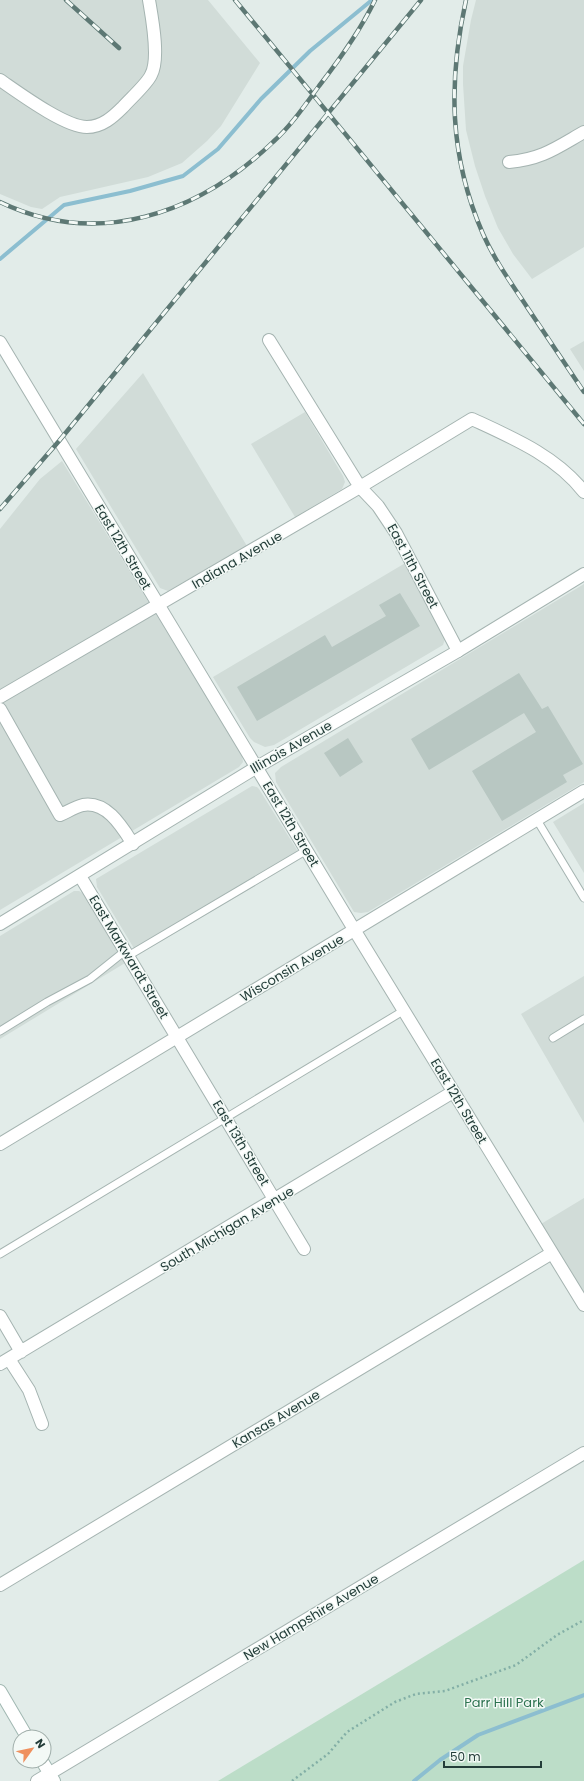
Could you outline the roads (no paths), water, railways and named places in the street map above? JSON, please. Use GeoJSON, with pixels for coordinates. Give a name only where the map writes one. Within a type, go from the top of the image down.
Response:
{"type":"FeatureCollection","features":[{"type":"Feature","properties":{"kind":"street"},"geometry":{"type":"LineString","coordinates":[[0,80],[39,106],[73,124],[87,127],[101,125],[114,116],[151,75],[155,57],[149,0]]}},
{"type":"Feature","properties":{"kind":"street"},"geometry":{"type":"LineString","coordinates":[[509,162],[539,157],[584,132]]}},
{"type":"Feature","properties":{"kind":"street","name":"East 11th Street"},"geometry":{"type":"LineString","coordinates":[[269,340],[360,487],[378,506],[396,533],[458,651]]}},
{"type":"Feature","properties":{"kind":"street","name":"East 12th Street"},"geometry":{"type":"LineString","coordinates":[[0,342],[355,931],[584,1305]]}},
{"type":"Feature","properties":{"kind":"street","name":"Indiana Avenue"},"geometry":{"type":"LineString","coordinates":[[0,697],[159,606],[472,419],[540,453],[577,484],[584,492]]}},
{"type":"Feature","properties":{"kind":"street","name":"Illinois Avenue"},"geometry":{"type":"LineString","coordinates":[[0,924],[257,767],[458,651],[584,574]]}},
{"type":"Feature","properties":{"kind":"street"},"geometry":{"type":"LineString","coordinates":[[0,709],[60,816],[84,805],[94,806],[104,810],[114,818],[123,828],[133,844]]}},
{"type":"Feature","properties":{"kind":"street","name":"Wisconsin Avenue"},"geometry":{"type":"LineString","coordinates":[[0,1144],[355,931],[584,791]]}},
{"type":"Feature","properties":{"kind":"street","name":"East Markwardt Street"},"geometry":{"type":"LineString","coordinates":[[80,876],[178,1037]]}},
{"type":"Feature","properties":{"kind":"street","name":"East 13th Street"},"geometry":{"type":"LineString","coordinates":[[178,1037],[304,1249]]}},
{"type":"Feature","properties":{"kind":"street","name":"South Michigan Avenue"},"geometry":{"type":"LineString","coordinates":[[5,1362],[453,1092]]}},
{"type":"Feature","properties":{"kind":"street","name":"Kansas Avenue"},"geometry":{"type":"LineString","coordinates":[[0,1585],[552,1253]]}},
{"type":"Feature","properties":{"kind":"street"},"geometry":{"type":"LineString","coordinates":[[0,1316],[21,1352]]}},
{"type":"Feature","properties":{"kind":"street"},"geometry":{"type":"LineString","coordinates":[[5,1362],[29,1390],[42,1424]]}},
{"type":"Feature","properties":{"kind":"street","name":"New Hampshire Avenue"},"geometry":{"type":"LineString","coordinates":[[37,1781],[51,1777],[584,1453]]}},
{"type":"Feature","properties":{"kind":"street"},"geometry":{"type":"LineString","coordinates":[[0,1692],[22,1729]]}},
{"type":"Feature","properties":{"kind":"lane"},"geometry":{"type":"LineString","coordinates":[[537,820],[584,898]]}},
{"type":"Feature","properties":{"kind":"lane"},"geometry":{"type":"LineString","coordinates":[[0,1031],[90,979],[127,953],[307,850]]}},
{"type":"Feature","properties":{"kind":"lane"},"geometry":{"type":"LineString","coordinates":[[0,1254],[404,1011]]}},
{"type":"Feature","properties":{"kind":"lane"},"geometry":{"type":"LineString","coordinates":[[554,1038],[584,1019]]}},
{"type":"Feature","properties":{"kind":"waterway"},"geometry":{"type":"LineString","coordinates":[[0,259],[64,205],[130,191],[183,176],[218,149],[261,99],[310,51],[372,0]]}},
{"type":"Feature","properties":{"kind":"waterway"},"geometry":{"type":"LineString","coordinates":[[414,1781],[440,1760],[478,1735],[584,1695]]}},
{"type":"Feature","properties":{"kind":"railway"},"geometry":{"type":"LineString","coordinates":[[66,0],[119,48]]}},
{"type":"Feature","properties":{"kind":"railway"},"geometry":{"type":"LineString","coordinates":[[235,0],[584,424]]}},
{"type":"Feature","properties":{"kind":"railway"},"geometry":{"type":"LineString","coordinates":[[0,202],[37,216],[73,223],[110,223],[145,217],[180,205],[212,188],[244,167],[286,129],[342,55],[363,23],[375,0]]}},
{"type":"Feature","properties":{"kind":"railway"},"geometry":{"type":"LineString","coordinates":[[0,509],[59,441],[421,0]]}},
{"type":"Feature","properties":{"kind":"railway"},"geometry":{"type":"LineString","coordinates":[[466,0],[456,60],[455,90],[455,118],[463,176],[472,205],[487,243],[515,289],[584,392]]}},
{"type":"Feature","properties":{"kind":"park label","name":"Parr Hill Park"},"geometry":{"type":"Point","coordinates":[504,1702]}}]}
